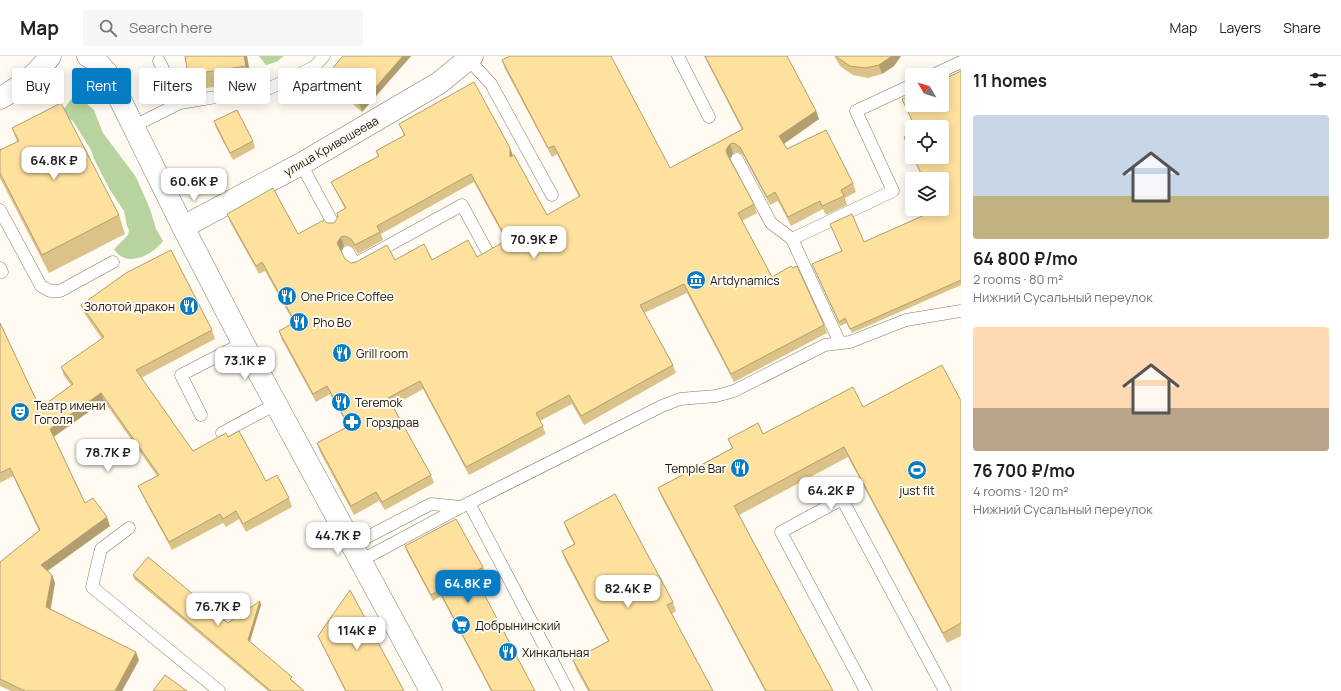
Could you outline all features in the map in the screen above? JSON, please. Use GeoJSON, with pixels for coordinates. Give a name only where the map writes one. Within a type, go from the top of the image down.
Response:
{"type":"FeatureCollection","features":[{"type":"Feature","properties":{"kind":"street"},"geometry":{"type":"LineString","coordinates":[[0,98],[28,80],[50,56]]}},
{"type":"Feature","properties":{"kind":"street"},"geometry":{"type":"LineString","coordinates":[[88,56],[95,60],[107,73],[183,227],[243,343],[431,691]]}},
{"type":"Feature","properties":{"kind":"street","name":"улица Кривошеева"},"geometry":{"type":"LineString","coordinates":[[183,227],[301,164],[439,82],[471,58]]}},
{"type":"Feature","properties":{"kind":"lane"},"geometry":{"type":"LineString","coordinates":[[206,99],[270,88],[314,67],[324,56]]}},
{"type":"Feature","properties":{"kind":"lane"},"geometry":{"type":"LineString","coordinates":[[678,56],[709,117]]}},
{"type":"Feature","properties":{"kind":"lane"},"geometry":{"type":"LineString","coordinates":[[471,58],[491,84],[552,195]]}},
{"type":"Feature","properties":{"kind":"lane"},"geometry":{"type":"LineString","coordinates":[[159,61],[162,68]]}},
{"type":"Feature","properties":{"kind":"lane"},"geometry":{"type":"LineString","coordinates":[[948,68],[961,62]]}},
{"type":"Feature","properties":{"kind":"lane"},"geometry":{"type":"LineString","coordinates":[[792,239],[893,191],[856,111],[905,88]]}},
{"type":"Feature","properties":{"kind":"lane"},"geometry":{"type":"LineString","coordinates":[[134,126],[178,104]]}},
{"type":"Feature","properties":{"kind":"lane"},"geometry":{"type":"LineString","coordinates":[[737,159],[771,223],[792,239],[840,343]]}},
{"type":"Feature","properties":{"kind":"lane"},"geometry":{"type":"LineString","coordinates":[[301,164],[334,225]]}},
{"type":"Feature","properties":{"kind":"lane"},"geometry":{"type":"LineString","coordinates":[[348,252],[355,264],[462,205],[487,251]]}},
{"type":"Feature","properties":{"kind":"lane"},"geometry":{"type":"LineString","coordinates":[[0,210],[41,286],[50,291],[60,291],[113,262]]}},
{"type":"Feature","properties":{"kind":"lane"},"geometry":{"type":"LineString","coordinates":[[356,553],[465,505],[662,406],[680,399],[716,396],[734,391],[825,345],[850,342],[906,320],[961,311]]}},
{"type":"Feature","properties":{"kind":"lane"},"geometry":{"type":"LineString","coordinates":[[201,415],[181,375],[243,343]]}},
{"type":"Feature","properties":{"kind":"lane"},"geometry":{"type":"LineString","coordinates":[[222,434],[276,404]]}},
{"type":"Feature","properties":{"kind":"lane"},"geometry":{"type":"LineString","coordinates":[[866,691],[781,532],[842,499],[945,691]]}},
{"type":"Feature","properties":{"kind":"lane"},"geometry":{"type":"LineString","coordinates":[[356,553],[431,504],[465,505]]}},
{"type":"Feature","properties":{"kind":"lane"},"geometry":{"type":"LineString","coordinates":[[465,505],[568,691]]}},
{"type":"Feature","properties":{"kind":"lane"},"geometry":{"type":"LineString","coordinates":[[129,528],[101,550],[92,587],[219,691]]}},
{"type":"Feature","properties":{"kind":"green space"},"geometry":{"type":"Polygon","coordinates":[[[259,56],[284,56],[276,62],[266,65],[259,56]]]}},
{"type":"Feature","properties":{"kind":"green space"},"geometry":{"type":"Polygon","coordinates":[[[72,98],[72,104],[87,104],[94,110],[103,133],[136,177],[150,209],[156,229],[163,241],[153,251],[139,258],[132,259],[119,255],[114,249],[128,235],[129,230],[124,211],[110,190],[91,150],[73,121],[68,118],[63,110],[72,98]]]}},
{"type":"Feature","properties":{"kind":"building"},"geometry":{"type":"Polygon","coordinates":[[[185,56],[244,56],[246,66],[214,68],[214,71],[206,72],[206,68],[187,68],[185,56]]]}},
{"type":"Feature","properties":{"kind":"building"},"geometry":{"type":"Polygon","coordinates":[[[343,56],[403,56],[376,87],[376,68],[333,68],[343,56]]]}},
{"type":"Feature","properties":{"kind":"building"},"geometry":{"type":"Polygon","coordinates":[[[510,56],[611,56],[670,168],[743,129],[705,56],[787,56],[816,111],[779,136],[787,149],[826,130],[853,183],[841,190],[844,196],[822,206],[820,201],[788,217],[775,192],[767,197],[740,147],[734,143],[730,144],[726,150],[754,204],[738,213],[772,277],[791,266],[793,268],[797,266],[824,325],[731,374],[684,284],[640,305],[673,365],[581,416],[569,395],[536,413],[543,426],[466,467],[420,381],[388,398],[431,475],[382,502],[376,492],[351,506],[317,443],[349,426],[327,386],[313,394],[279,331],[295,322],[262,262],[256,266],[227,214],[273,188],[298,234],[324,220],[327,223],[334,223],[338,217],[337,213],[346,208],[331,182],[379,156],[376,151],[405,135],[399,124],[474,82],[510,148],[510,157],[514,155],[547,215],[580,196],[554,146],[548,148],[502,60],[510,56]],[[471,174],[377,226],[380,232],[355,245],[351,239],[345,236],[341,237],[337,243],[345,259],[351,263],[356,262],[387,245],[395,260],[424,244],[432,260],[468,240],[477,257],[507,240],[471,174]]]}},
{"type":"Feature","properties":{"kind":"building"},"geometry":{"type":"Polygon","coordinates":[[[837,56],[892,56],[879,65],[865,68],[850,66],[837,56]]]}},
{"type":"Feature","properties":{"kind":"building"},"geometry":{"type":"Polygon","coordinates":[[[961,71],[961,280],[850,329],[845,318],[839,322],[812,264],[842,251],[830,224],[852,214],[864,242],[922,216],[949,216],[949,172],[920,172],[916,164],[949,164],[949,120],[912,120],[908,112],[949,112],[949,77],[961,71]]]}},
{"type":"Feature","properties":{"kind":"building"},"geometry":{"type":"Polygon","coordinates":[[[905,98],[905,105],[902,99],[905,98]]]}},
{"type":"Feature","properties":{"kind":"building"},"geometry":{"type":"Polygon","coordinates":[[[62,104],[119,215],[42,255],[0,173],[0,150],[19,141],[12,128],[62,104]]]}},
{"type":"Feature","properties":{"kind":"building"},"geometry":{"type":"Polygon","coordinates":[[[237,110],[253,141],[230,153],[214,121],[237,110]]]}},
{"type":"Feature","properties":{"kind":"building"},"geometry":{"type":"Polygon","coordinates":[[[171,250],[212,330],[136,370],[193,451],[226,433],[228,437],[239,431],[266,481],[277,475],[289,498],[243,524],[236,511],[223,519],[220,514],[169,542],[138,486],[159,475],[101,393],[50,429],[85,503],[93,498],[107,517],[41,565],[52,575],[46,607],[136,652],[115,691],[25,691],[0,679],[0,562],[40,530],[10,468],[0,473],[0,323],[40,408],[73,384],[61,367],[104,337],[81,305],[126,273],[171,250]]]}},
{"type":"Feature","properties":{"kind":"building"},"geometry":{"type":"Polygon","coordinates":[[[942,365],[961,401],[961,623],[943,633],[844,447],[734,506],[833,691],[766,691],[658,488],[733,448],[728,439],[758,423],[763,434],[853,387],[863,407],[942,365]]]}},
{"type":"Feature","properties":{"kind":"building"},"geometry":{"type":"Polygon","coordinates":[[[615,494],[673,602],[667,605],[713,691],[590,691],[573,660],[609,641],[562,551],[575,544],[564,522],[615,494]]]}},
{"type":"Feature","properties":{"kind":"building"},"geometry":{"type":"Polygon","coordinates":[[[456,519],[483,567],[473,573],[535,691],[492,691],[439,590],[431,595],[405,546],[456,519]]]}},
{"type":"Feature","properties":{"kind":"building"},"geometry":{"type":"Polygon","coordinates":[[[148,557],[228,623],[260,601],[248,640],[292,677],[290,679],[304,691],[271,691],[133,575],[148,557]]]}},
{"type":"Feature","properties":{"kind":"building"},"geometry":{"type":"Polygon","coordinates":[[[350,590],[404,691],[346,691],[318,636],[350,590]]]}},
{"type":"Feature","properties":{"kind":"building"},"geometry":{"type":"Polygon","coordinates":[[[165,675],[187,691],[153,691],[165,675]]]}},
{"type":"Feature","properties":{"kind":"place","name":"Artdynamics"},"geometry":{"type":"Point","coordinates":[696,280]}},
{"type":"Feature","properties":{"kind":"place","name":"One Price Coffee"},"geometry":{"type":"Point","coordinates":[287,296]}},
{"type":"Feature","properties":{"kind":"place","name":"Золотой дракон"},"geometry":{"type":"Point","coordinates":[189,306]}},
{"type":"Feature","properties":{"kind":"place","name":"Pho Bo"},"geometry":{"type":"Point","coordinates":[299,322]}},
{"type":"Feature","properties":{"kind":"place","name":"Grill room"},"geometry":{"type":"Point","coordinates":[342,353]}},
{"type":"Feature","properties":{"kind":"place","name":"Teremok"},"geometry":{"type":"Point","coordinates":[341,402]}},
{"type":"Feature","properties":{"kind":"place","name":"Театр имени Гоголя"},"geometry":{"type":"Point","coordinates":[20,412]}},
{"type":"Feature","properties":{"kind":"place","name":"Горздрав"},"geometry":{"type":"Point","coordinates":[352,422]}},
{"type":"Feature","properties":{"kind":"place","name":"Temple Bar"},"geometry":{"type":"Point","coordinates":[740,468]}},
{"type":"Feature","properties":{"kind":"place","name":"just fit"},"geometry":{"type":"Point","coordinates":[917,470]}},
{"type":"Feature","properties":{"kind":"place","name":"Добрынинский"},"geometry":{"type":"Point","coordinates":[461,625]}},
{"type":"Feature","properties":{"kind":"place","name":"Хинкальная"},"geometry":{"type":"Point","coordinates":[508,652]}}]}
